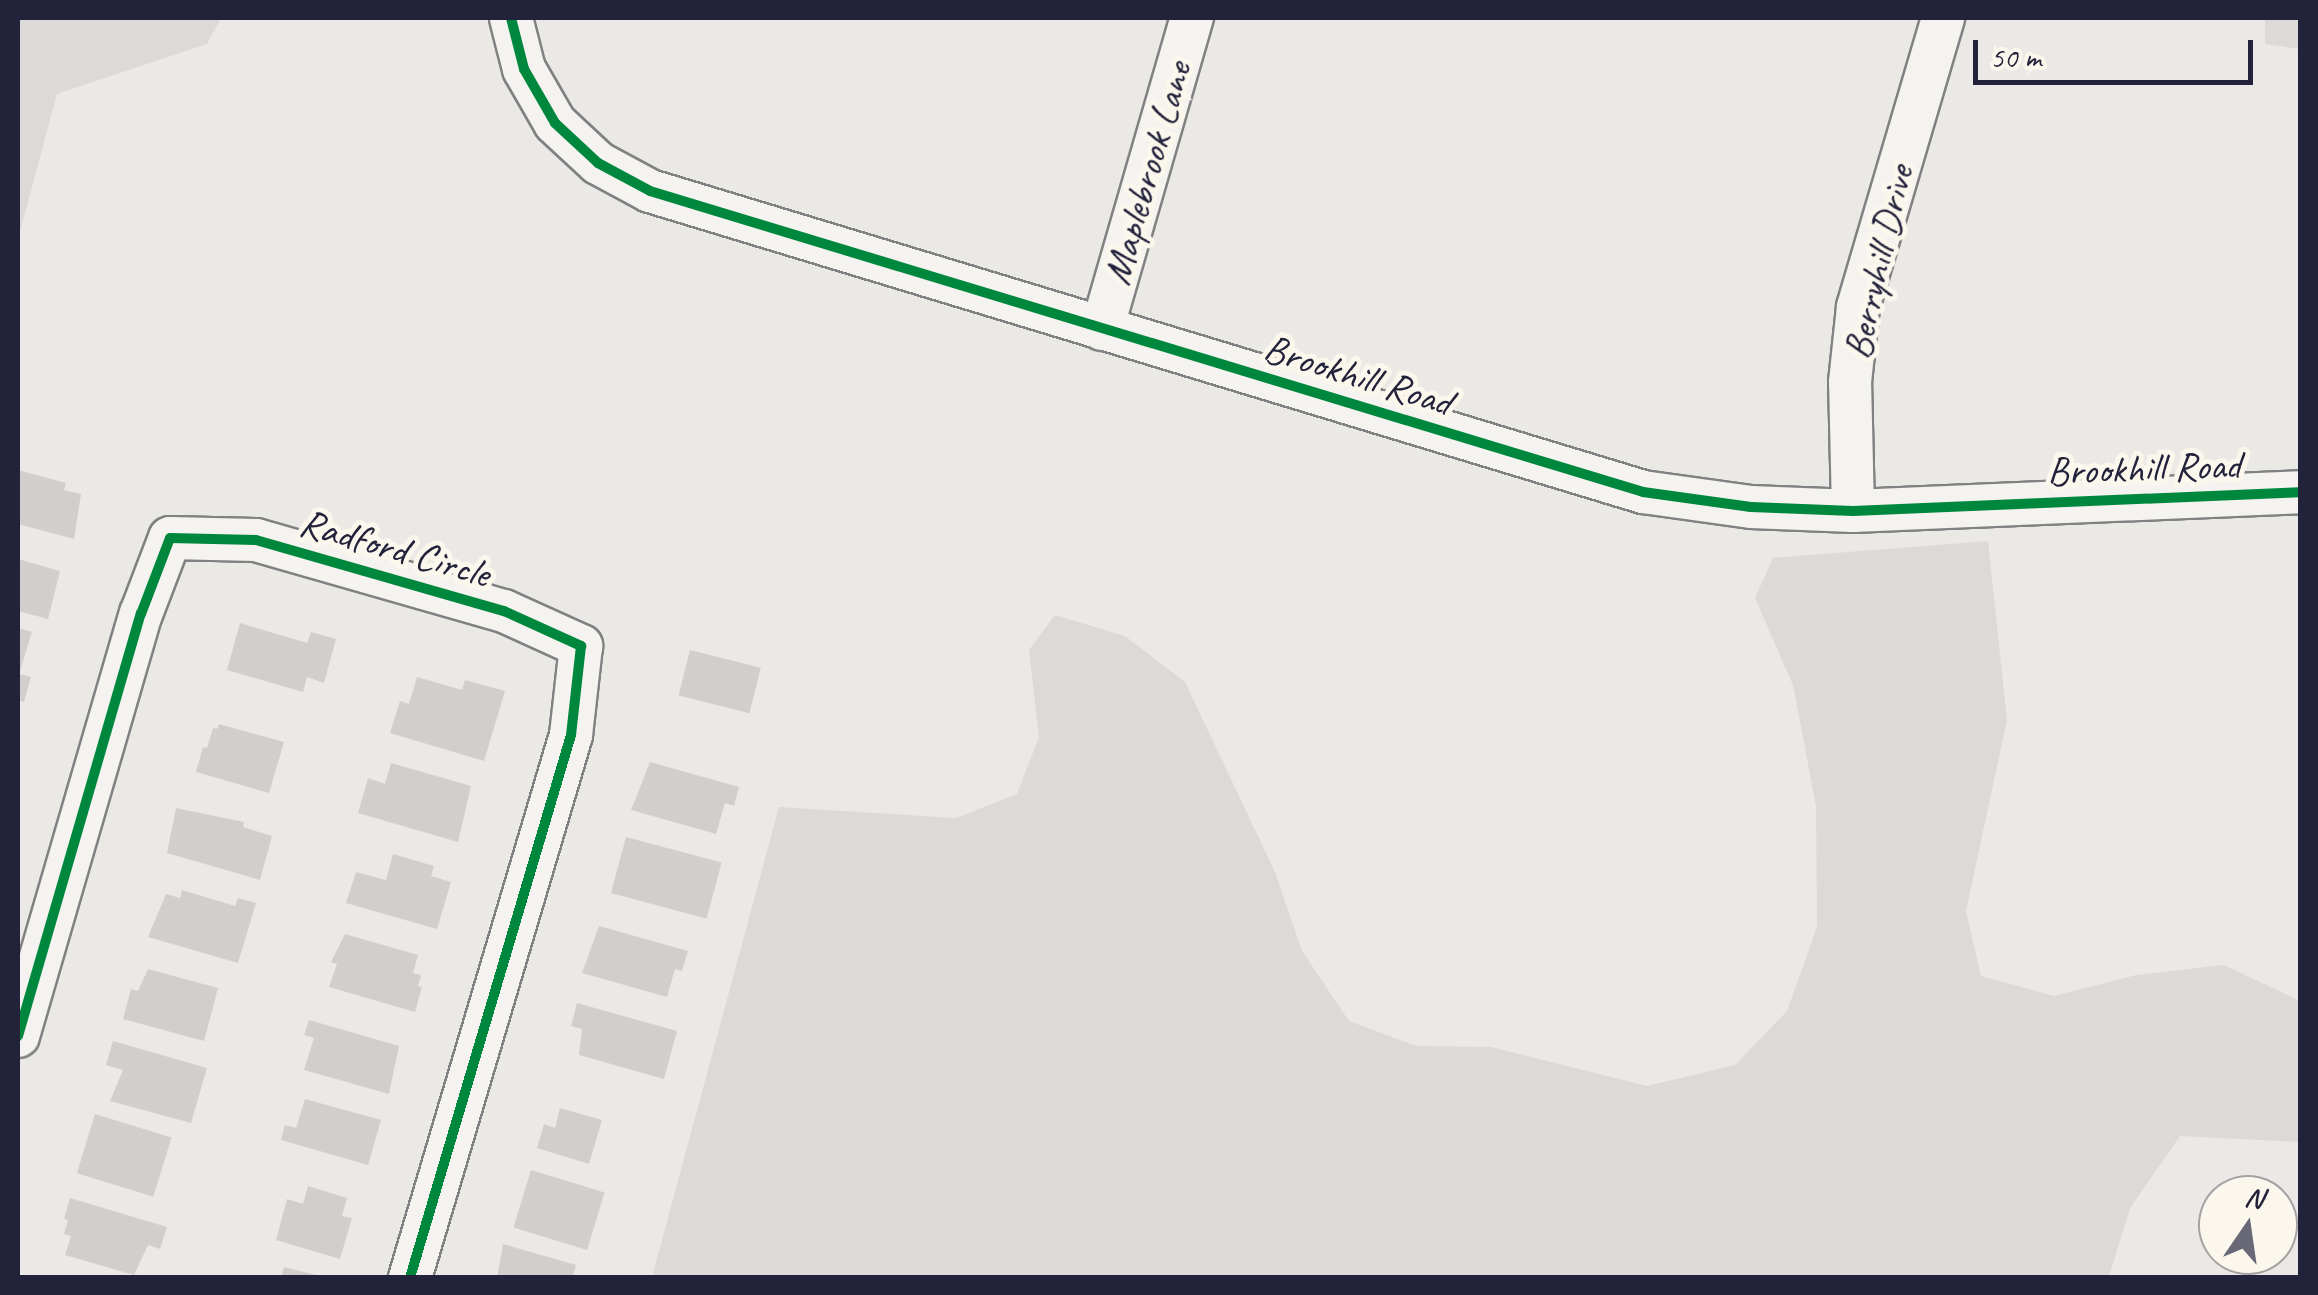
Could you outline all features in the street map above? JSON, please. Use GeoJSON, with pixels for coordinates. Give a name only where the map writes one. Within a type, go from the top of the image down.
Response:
{"type":"FeatureCollection","features":[{"type":"Feature","properties":{"kind":"street","name":"Brookhill Road"},"geometry":{"type":"LineString","coordinates":[[511,18],[524,69],[555,123],[586,154],[623,180],[1644,492],[1751,507],[1853,511],[2300,492]]}},
{"type":"Feature","properties":{"kind":"street","name":"Maplebrook Lane"},"geometry":{"type":"LineString","coordinates":[[1102,329],[1192,18]]}},
{"type":"Feature","properties":{"kind":"street","name":"Berryhill Drive"},"geometry":{"type":"LineString","coordinates":[[1853,511],[1850,382],[1858,306],[1943,18]]}},
{"type":"Feature","properties":{"kind":"street","name":"Radford Circle"},"geometry":{"type":"LineString","coordinates":[[18,1036],[141,614],[170,538],[256,540],[504,610],[581,646],[571,735],[410,1278]]}},
{"type":"Feature","properties":{"kind":"shaded area"},"geometry":{"type":"Polygon","coordinates":[[[18,18],[221,18],[207,44],[57,94],[18,239],[18,18]]]}},
{"type":"Feature","properties":{"kind":"shaded area"},"geometry":{"type":"Polygon","coordinates":[[[2265,18],[2300,18],[2300,49],[2265,44],[2265,18]]]}},
{"type":"Feature","properties":{"kind":"shaded area"},"geometry":{"type":"Polygon","coordinates":[[[1988,541],[2007,720],[1966,911],[1981,976],[2054,996],[2136,975],[2224,965],[2300,1001],[2300,1142],[2180,1136],[2130,1208],[2109,1277],[652,1277],[779,807],[956,818],[1017,794],[1039,737],[1029,650],[1055,615],[1125,636],[1185,682],[1275,872],[1302,951],[1349,1021],[1416,1046],[1491,1047],[1647,1086],[1735,1065],[1787,1011],[1817,927],[1816,806],[1793,685],[1755,598],[1773,558],[1988,541]]]}},
{"type":"Feature","properties":{"kind":"building"},"geometry":{"type":"Polygon","coordinates":[[[18,470],[66,483],[64,490],[81,494],[74,539],[18,524],[18,470]]]}},
{"type":"Feature","properties":{"kind":"building"},"geometry":{"type":"Polygon","coordinates":[[[18,559],[60,571],[48,619],[18,611],[18,559]]]}},
{"type":"Feature","properties":{"kind":"building"},"geometry":{"type":"Polygon","coordinates":[[[240,623],[307,643],[311,632],[336,639],[324,683],[307,677],[303,692],[227,670],[240,623]]]}},
{"type":"Feature","properties":{"kind":"building"},"geometry":{"type":"Polygon","coordinates":[[[18,628],[32,632],[19,674],[31,677],[24,702],[18,700],[18,628]]]}},
{"type":"Feature","properties":{"kind":"building"},"geometry":{"type":"Polygon","coordinates":[[[690,650],[761,668],[749,713],[679,696],[690,650]]]}},
{"type":"Feature","properties":{"kind":"building"},"geometry":{"type":"Polygon","coordinates":[[[417,677],[462,690],[465,680],[505,691],[484,761],[390,733],[400,701],[409,704],[417,677]]]}},
{"type":"Feature","properties":{"kind":"building"},"geometry":{"type":"Polygon","coordinates":[[[219,724],[284,742],[269,793],[196,772],[203,747],[207,748],[213,728],[217,729],[219,724]]]}},
{"type":"Feature","properties":{"kind":"building"},"geometry":{"type":"Polygon","coordinates":[[[650,762],[739,787],[734,806],[725,803],[716,834],[631,810],[650,762]]]}},
{"type":"Feature","properties":{"kind":"building"},"geometry":{"type":"Polygon","coordinates":[[[391,763],[471,786],[458,842],[358,813],[368,778],[385,784],[391,763]]]}},
{"type":"Feature","properties":{"kind":"building"},"geometry":{"type":"Polygon","coordinates":[[[176,808],[244,822],[243,827],[272,836],[260,880],[167,853],[176,808]]]}},
{"type":"Feature","properties":{"kind":"building"},"geometry":{"type":"Polygon","coordinates":[[[626,837],[722,863],[707,919],[611,893],[626,837]]]}},
{"type":"Feature","properties":{"kind":"building"},"geometry":{"type":"Polygon","coordinates":[[[393,854],[434,866],[431,876],[451,882],[437,929],[346,903],[356,872],[386,880],[393,854]]]}},
{"type":"Feature","properties":{"kind":"building"},"geometry":{"type":"Polygon","coordinates":[[[182,890],[235,906],[238,898],[256,903],[238,963],[148,937],[166,894],[180,898],[182,890]]]}},
{"type":"Feature","properties":{"kind":"building"},"geometry":{"type":"Polygon","coordinates":[[[599,926],[688,951],[682,971],[675,969],[667,997],[582,973],[599,926]]]}},
{"type":"Feature","properties":{"kind":"building"},"geometry":{"type":"Polygon","coordinates":[[[345,934],[418,955],[413,973],[421,975],[418,986],[422,987],[415,1012],[329,987],[337,964],[331,962],[345,934]]]}},
{"type":"Feature","properties":{"kind":"building"},"geometry":{"type":"Polygon","coordinates":[[[148,969],[218,988],[204,1041],[123,1019],[131,989],[138,991],[148,969]]]}},
{"type":"Feature","properties":{"kind":"building"},"geometry":{"type":"Polygon","coordinates":[[[577,1003],[677,1031],[664,1079],[579,1055],[582,1029],[571,1026],[577,1003]]]}},
{"type":"Feature","properties":{"kind":"building"},"geometry":{"type":"Polygon","coordinates":[[[309,1020],[399,1046],[389,1094],[304,1070],[314,1038],[304,1035],[309,1020]]]}},
{"type":"Feature","properties":{"kind":"building"},"geometry":{"type":"Polygon","coordinates":[[[113,1041],[207,1068],[191,1123],[110,1101],[123,1070],[106,1065],[113,1041]]]}},
{"type":"Feature","properties":{"kind":"building"},"geometry":{"type":"Polygon","coordinates":[[[305,1099],[381,1120],[368,1165],[281,1140],[285,1125],[296,1128],[305,1099]]]}},
{"type":"Feature","properties":{"kind":"building"},"geometry":{"type":"Polygon","coordinates":[[[560,1108],[602,1120],[589,1164],[537,1148],[544,1124],[555,1128],[560,1108]]]}},
{"type":"Feature","properties":{"kind":"building"},"geometry":{"type":"Polygon","coordinates":[[[95,1114],[172,1137],[153,1197],[77,1173],[95,1114]]]}},
{"type":"Feature","properties":{"kind":"building"},"geometry":{"type":"Polygon","coordinates":[[[531,1170],[605,1193],[587,1250],[513,1227],[531,1170]]]}},
{"type":"Feature","properties":{"kind":"building"},"geometry":{"type":"Polygon","coordinates":[[[308,1186],[347,1198],[342,1216],[352,1218],[340,1259],[276,1240],[287,1199],[303,1204],[308,1186]]]}},
{"type":"Feature","properties":{"kind":"building"},"geometry":{"type":"Polygon","coordinates":[[[70,1198],[167,1227],[160,1249],[148,1245],[134,1275],[65,1255],[71,1236],[64,1234],[70,1198]]]}},
{"type":"Feature","properties":{"kind":"building"},"geometry":{"type":"Polygon","coordinates":[[[503,1244],[576,1265],[572,1278],[497,1278],[503,1244]]]}},
{"type":"Feature","properties":{"kind":"building"},"geometry":{"type":"Polygon","coordinates":[[[284,1267],[320,1276],[320,1278],[281,1278],[284,1267]]]}},
{"type":"Feature","properties":{"kind":"cycle path"},"geometry":{"type":"LineString","coordinates":[[511,18],[524,69],[555,123],[598,163],[650,191],[1643,492],[1751,507],[1853,511],[2300,492]]}},
{"type":"Feature","properties":{"kind":"cycle path"},"geometry":{"type":"LineString","coordinates":[[18,1036],[141,614],[170,538],[256,540],[504,611],[581,646],[571,735],[410,1278]]}}]}
